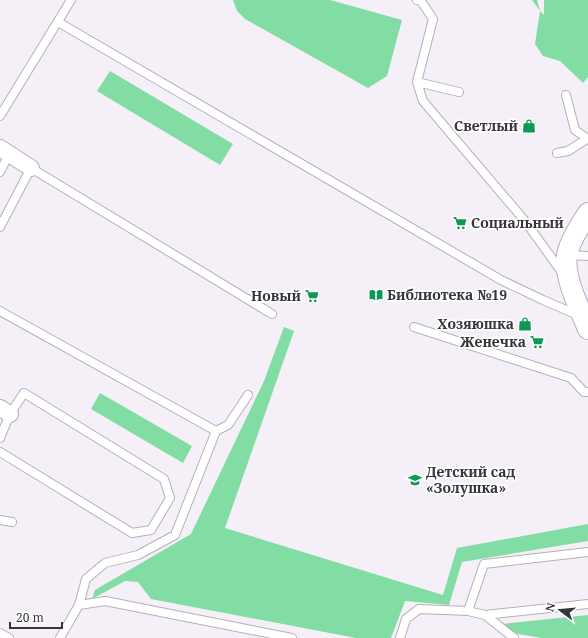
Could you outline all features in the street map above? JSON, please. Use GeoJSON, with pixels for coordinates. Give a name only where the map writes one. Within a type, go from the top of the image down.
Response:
{"type":"FeatureCollection","features":[{"type":"Feature","properties":{"kind":"street"},"geometry":{"type":"LineString","coordinates":[[5,151],[31,168]]}},
{"type":"Feature","properties":{"kind":"street"},"geometry":{"type":"LineString","coordinates":[[586,323],[569,283],[567,255],[578,229],[588,213]]}},
{"type":"Feature","properties":{"kind":"lane"},"geometry":{"type":"LineString","coordinates":[[0,116],[71,0]]}},
{"type":"Feature","properties":{"kind":"lane"},"geometry":{"type":"LineString","coordinates":[[417,0],[421,2],[433,19],[417,82],[422,101],[525,220],[550,252],[569,283]]}},
{"type":"Feature","properties":{"kind":"lane"},"geometry":{"type":"LineString","coordinates":[[58,22],[502,280],[586,323]]}},
{"type":"Feature","properties":{"kind":"lane"},"geometry":{"type":"LineString","coordinates":[[417,82],[459,92]]}},
{"type":"Feature","properties":{"kind":"lane"},"geometry":{"type":"LineString","coordinates":[[557,153],[568,151],[588,139],[575,130],[566,95]]}},
{"type":"Feature","properties":{"kind":"lane"},"geometry":{"type":"LineString","coordinates":[[0,172],[5,151]]}},
{"type":"Feature","properties":{"kind":"lane"},"geometry":{"type":"LineString","coordinates":[[0,227],[31,168],[272,314]]}},
{"type":"Feature","properties":{"kind":"lane"},"geometry":{"type":"LineString","coordinates":[[567,255],[588,256]]}},
{"type":"Feature","properties":{"kind":"lane"},"geometry":{"type":"LineString","coordinates":[[0,311],[216,432]]}},
{"type":"Feature","properties":{"kind":"lane"},"geometry":{"type":"LineString","coordinates":[[414,327],[572,378],[584,392],[588,392]]}},
{"type":"Feature","properties":{"kind":"lane"},"geometry":{"type":"LineString","coordinates":[[0,438],[5,411],[24,393],[164,480],[170,498],[151,530],[132,533],[0,452]]}},
{"type":"Feature","properties":{"kind":"lane"},"geometry":{"type":"LineString","coordinates":[[60,638],[79,605],[86,579],[105,563],[138,555],[175,535],[216,432],[228,425],[248,395]]}},
{"type":"Feature","properties":{"kind":"lane"},"geometry":{"type":"LineString","coordinates":[[0,520],[12,522]]}},
{"type":"Feature","properties":{"kind":"lane"},"geometry":{"type":"LineString","coordinates":[[468,611],[484,564],[588,552]]}},
{"type":"Feature","properties":{"kind":"lane"},"geometry":{"type":"LineString","coordinates":[[79,605],[105,601],[292,638]]}},
{"type":"Feature","properties":{"kind":"lane"},"geometry":{"type":"LineString","coordinates":[[400,638],[406,619],[419,609],[468,611],[485,615],[588,604]]}},
{"type":"Feature","properties":{"kind":"lane"},"geometry":{"type":"LineString","coordinates":[[485,615],[514,638]]}},
{"type":"Feature","properties":{"kind":"lane"},"geometry":{"type":"LineString","coordinates":[[0,633],[9,638]]}},
{"type":"Feature","properties":{"kind":"green space"},"geometry":{"type":"Polygon","coordinates":[[[233,0],[330,0],[402,20],[387,76],[368,88],[245,19],[237,11],[233,0]]]}},
{"type":"Feature","properties":{"kind":"green space"},"geometry":{"type":"Polygon","coordinates":[[[532,0],[537,0],[540,11],[532,0]]]}},
{"type":"Feature","properties":{"kind":"green space"},"geometry":{"type":"Polygon","coordinates":[[[544,0],[588,0],[588,77],[583,83],[560,61],[543,56],[535,44],[540,11],[544,15],[544,0]]]}},
{"type":"Feature","properties":{"kind":"green space"},"geometry":{"type":"Polygon","coordinates":[[[110,71],[233,144],[220,165],[97,91],[110,71]]]}},
{"type":"Feature","properties":{"kind":"green space"},"geometry":{"type":"Polygon","coordinates":[[[284,327],[294,331],[225,528],[443,595],[457,548],[588,524],[588,541],[462,562],[449,605],[405,601],[391,638],[356,638],[151,599],[138,582],[125,581],[92,599],[95,590],[191,534],[264,381],[284,327]]]}},
{"type":"Feature","properties":{"kind":"green space"},"geometry":{"type":"Polygon","coordinates":[[[100,393],[192,446],[183,463],[91,409],[100,393]]]}},
{"type":"Feature","properties":{"kind":"green space"},"geometry":{"type":"Polygon","coordinates":[[[588,615],[588,638],[542,638],[518,634],[502,624],[588,615]]]}},
{"type":"Feature","properties":{"kind":"place","name":"Светлый"},"geometry":{"type":"Point","coordinates":[529,126]}},
{"type":"Feature","properties":{"kind":"place","name":"Социальный"},"geometry":{"type":"Point","coordinates":[460,223]}},
{"type":"Feature","properties":{"kind":"place","name":"Библиотека №19"},"geometry":{"type":"Point","coordinates":[376,295]}},
{"type":"Feature","properties":{"kind":"place","name":"Новый"},"geometry":{"type":"Point","coordinates":[312,296]}},
{"type":"Feature","properties":{"kind":"place","name":"Хозяюшка"},"geometry":{"type":"Point","coordinates":[525,324]}},
{"type":"Feature","properties":{"kind":"place","name":"Женечка"},"geometry":{"type":"Point","coordinates":[537,342]}},
{"type":"Feature","properties":{"kind":"place","name":"Детский сад «Золушка»"},"geometry":{"type":"Point","coordinates":[415,480]}}]}
